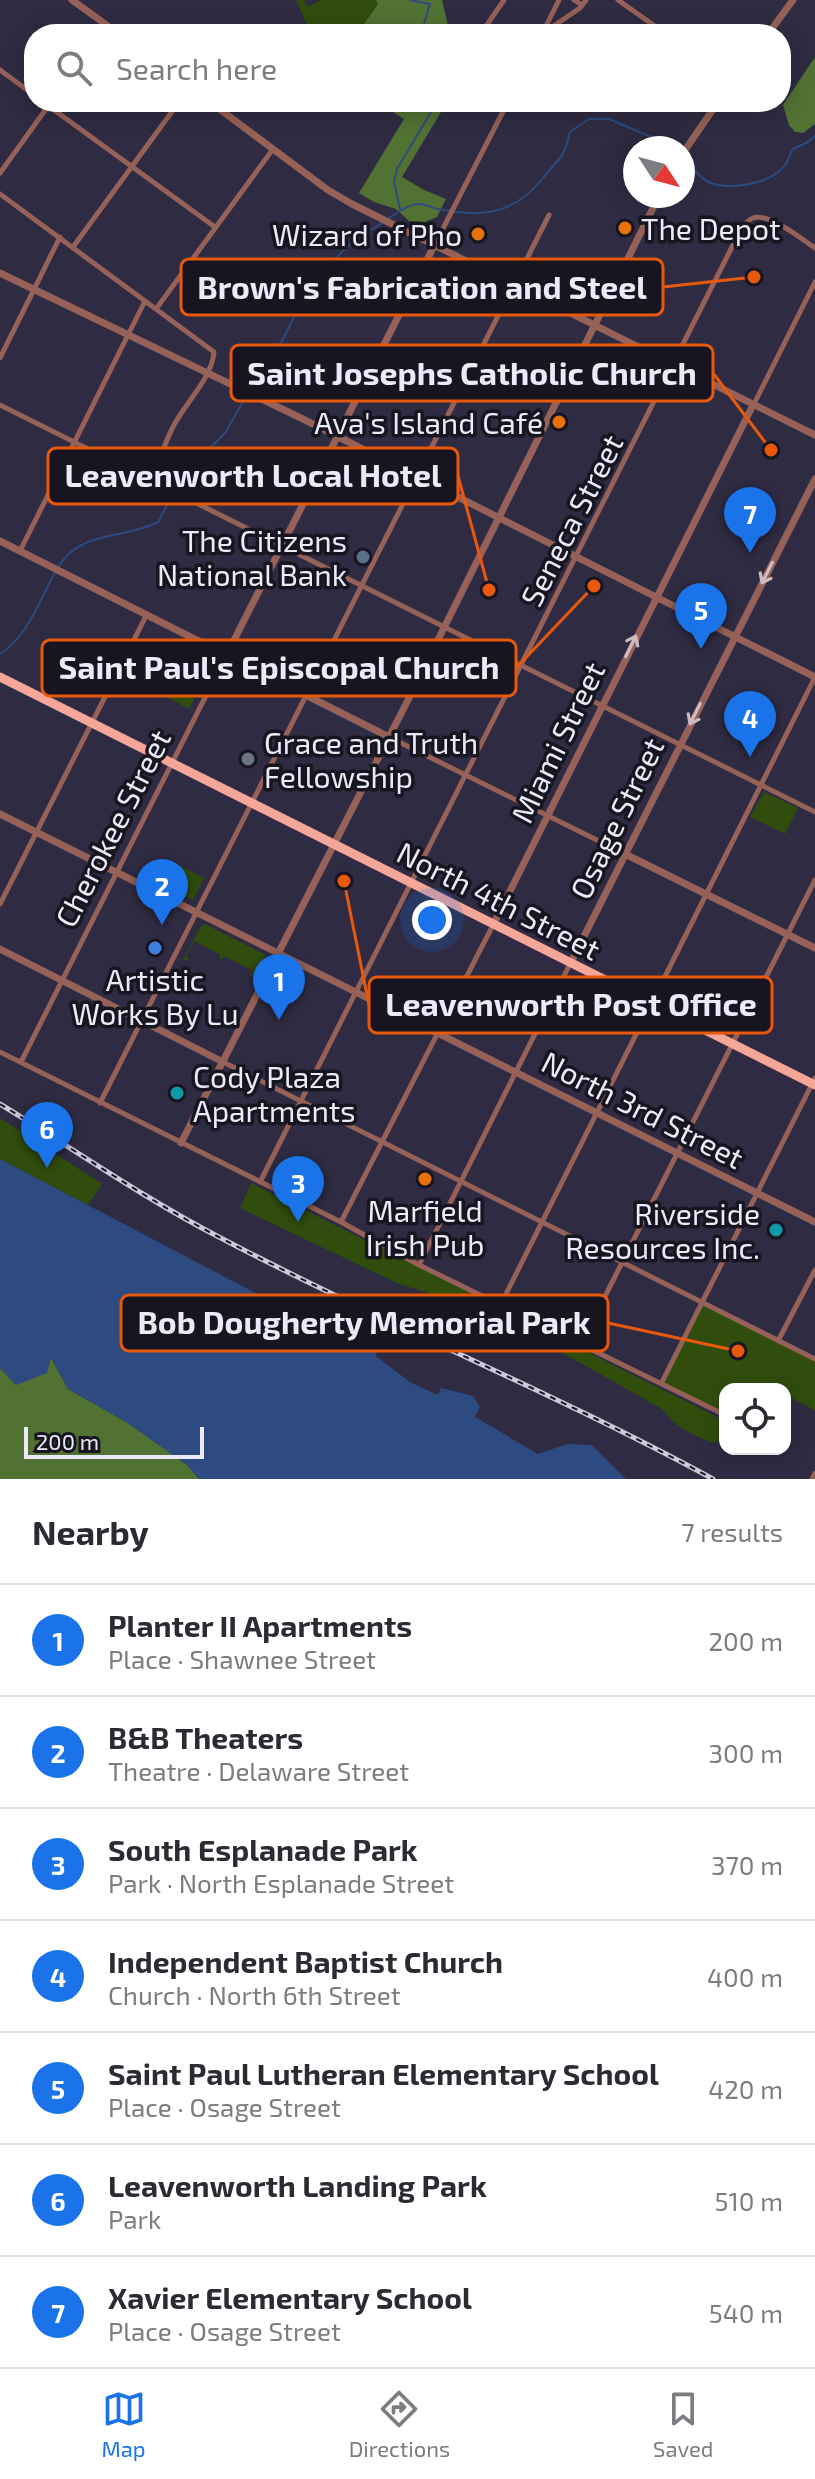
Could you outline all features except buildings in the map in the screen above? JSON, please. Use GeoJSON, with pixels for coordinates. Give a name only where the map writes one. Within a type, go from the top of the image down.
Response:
{"type":"FeatureCollection","features":[{"type":"Feature","properties":{"kind":"highway","name":"North 4th Street"},"geometry":{"type":"LineString","coordinates":[[0,677],[732,1045],[814,1082]]}},
{"type":"Feature","properties":{"kind":"street"},"geometry":{"type":"LineString","coordinates":[[72,0],[106,24]]}},
{"type":"Feature","properties":{"kind":"street"},"geometry":{"type":"LineString","coordinates":[[488,24],[504,0]]}},
{"type":"Feature","properties":{"kind":"street"},"geometry":{"type":"LineString","coordinates":[[547,24],[559,0]]}},
{"type":"Feature","properties":{"kind":"street"},"geometry":{"type":"LineString","coordinates":[[574,0],[584,2]]}},
{"type":"Feature","properties":{"kind":"street"},"geometry":{"type":"LineString","coordinates":[[618,0],[652,24]]}},
{"type":"Feature","properties":{"kind":"street"},"geometry":{"type":"LineString","coordinates":[[775,24],[793,0]]}},
{"type":"Feature","properties":{"kind":"street"},"geometry":{"type":"LineString","coordinates":[[554,24],[584,2]]}},
{"type":"Feature","properties":{"kind":"street"},"geometry":{"type":"LineString","coordinates":[[0,70],[24,88]]}},
{"type":"Feature","properties":{"kind":"street"},"geometry":{"type":"LineString","coordinates":[[0,173],[42,112]]}},
{"type":"Feature","properties":{"kind":"street"},"geometry":{"type":"LineString","coordinates":[[60,112],[215,227]]}},
{"type":"Feature","properties":{"kind":"street"},"geometry":{"type":"LineString","coordinates":[[73,247],[172,112]]}},
{"type":"Feature","properties":{"kind":"street"},"geometry":{"type":"LineString","coordinates":[[223,112],[328,190],[815,435]]}},
{"type":"Feature","properties":{"kind":"street","name":"Cherokee Street"},"geometry":{"type":"LineString","coordinates":[[21,1062],[503,112]]}},
{"type":"Feature","properties":{"kind":"street"},"geometry":{"type":"LineString","coordinates":[[693,136],[711,112]]}},
{"type":"Feature","properties":{"kind":"street"},"geometry":{"type":"LineString","coordinates":[[156,309],[273,149]]}},
{"type":"Feature","properties":{"kind":"street"},"geometry":{"type":"LineString","coordinates":[[0,194],[214,352],[213,362],[173,428],[152,479]]}},
{"type":"Feature","properties":{"kind":"street"},"geometry":{"type":"LineString","coordinates":[[181,1143],[389,737],[653,208]]}},
{"type":"Feature","properties":{"kind":"street"},"geometry":{"type":"LineString","coordinates":[[100,1103],[549,215]]}},
{"type":"Feature","properties":{"kind":"street","name":"Seneca Street"},"geometry":{"type":"LineString","coordinates":[[260,1182],[740,231],[748,220],[757,216],[768,218],[815,248]]}},
{"type":"Feature","properties":{"kind":"street"},"geometry":{"type":"LineString","coordinates":[[0,358],[60,237]]}},
{"type":"Feature","properties":{"kind":"street"},"geometry":{"type":"LineString","coordinates":[[0,273],[272,403],[815,677],[501,1304]]}},
{"type":"Feature","properties":{"kind":"street","name":"Miami Street"},"geometry":{"type":"LineString","coordinates":[[341,1222],[815,282]]}},
{"type":"Feature","properties":{"kind":"street"},"geometry":{"type":"LineString","coordinates":[[20,551],[145,301]]}},
{"type":"Feature","properties":{"kind":"street"},"geometry":{"type":"LineString","coordinates":[[0,405],[815,812]]}},
{"type":"Feature","properties":{"kind":"street","name":"Osage Street"},"geometry":{"type":"LineString","coordinates":[[419,1265],[815,479]]}},
{"type":"Feature","properties":{"kind":"street"},"geometry":{"type":"LineString","coordinates":[[0,541],[815,948]]}},
{"type":"Feature","properties":{"kind":"street"},"geometry":{"type":"LineString","coordinates":[[0,904],[147,614]]}},
{"type":"Feature","properties":{"kind":"street","name":"North 3rd Street"},"geometry":{"type":"LineString","coordinates":[[0,814],[815,1222]]}},
{"type":"Feature","properties":{"kind":"street"},"geometry":{"type":"LineString","coordinates":[[581,1344],[815,880]]}},
{"type":"Feature","properties":{"kind":"street"},"geometry":{"type":"LineString","coordinates":[[0,949],[815,1359]]}},
{"type":"Feature","properties":{"kind":"street"},"geometry":{"type":"LineString","coordinates":[[0,1052],[341,1222],[419,1265],[719,1412]]}},
{"type":"Feature","properties":{"kind":"street"},"geometry":{"type":"LineString","coordinates":[[662,1382],[814,1082]]}},
{"type":"Feature","properties":{"kind":"street"},"geometry":{"type":"LineString","coordinates":[[778,1341],[815,1270]]}},
{"type":"Feature","properties":{"kind":"street"},"geometry":{"type":"LineString","coordinates":[[812,1479],[815,1473]]}},
{"type":"Feature","properties":{"kind":"green space"},"geometry":{"type":"Polygon","coordinates":[[[296,0],[304,0],[307,7],[321,0],[376,0],[378,4],[364,24],[307,24],[296,0]]]}},
{"type":"Feature","properties":{"kind":"green space"},"geometry":{"type":"Polygon","coordinates":[[[376,0],[442,0],[448,24],[364,24],[378,4],[376,0]]]}},
{"type":"Feature","properties":{"kind":"green space"},"geometry":{"type":"Polygon","coordinates":[[[815,57],[815,124],[803,133],[795,132],[789,125],[785,112],[791,112],[791,93],[815,57]]]}},
{"type":"Feature","properties":{"kind":"green space"},"geometry":{"type":"Polygon","coordinates":[[[393,112],[441,112],[402,177],[446,199],[437,217],[422,223],[409,221],[396,209],[359,193],[404,119],[393,112]]]}},
{"type":"Feature","properties":{"kind":"green space"},"geometry":{"type":"Polygon","coordinates":[[[170,678],[198,692],[189,709],[161,694],[170,678]]]}},
{"type":"Feature","properties":{"kind":"green space"},"geometry":{"type":"Polygon","coordinates":[[[764,792],[798,808],[785,834],[750,817],[764,792]]]}},
{"type":"Feature","properties":{"kind":"green space"},"geometry":{"type":"Polygon","coordinates":[[[173,862],[204,878],[193,900],[162,885],[173,862]]]}},
{"type":"Feature","properties":{"kind":"green space"},"geometry":{"type":"Polygon","coordinates":[[[203,923],[266,955],[257,976],[251,975],[252,970],[224,956],[219,959],[221,955],[194,941],[186,957],[190,960],[183,960],[203,923]]]}},
{"type":"Feature","properties":{"kind":"green space"},"geometry":{"type":"Polygon","coordinates":[[[0,1118],[102,1184],[88,1205],[0,1159],[0,1118]]]}},
{"type":"Feature","properties":{"kind":"green space"},"geometry":{"type":"Polygon","coordinates":[[[251,1183],[719,1418],[719,1440],[714,1443],[679,1426],[662,1409],[561,1352],[439,1296],[399,1284],[240,1208],[251,1183]]]}},
{"type":"Feature","properties":{"kind":"green space"},"geometry":{"type":"Polygon","coordinates":[[[702,1303],[815,1359],[815,1410],[791,1398],[791,1383],[719,1383],[719,1412],[662,1382],[702,1303]]]}},
{"type":"Feature","properties":{"kind":"green space"},"geometry":{"type":"Polygon","coordinates":[[[50,1356],[68,1389],[128,1423],[187,1465],[199,1479],[0,1479],[0,1368],[16,1385],[50,1356]]]}},
{"type":"Feature","properties":{"kind":"water"},"geometry":{"type":"Polygon","coordinates":[[[0,1159],[267,1299],[321,1309],[344,1325],[373,1331],[376,1356],[410,1382],[438,1395],[441,1388],[473,1396],[480,1407],[475,1417],[538,1454],[567,1444],[592,1445],[626,1479],[199,1479],[187,1465],[128,1423],[68,1389],[51,1357],[47,1373],[16,1385],[0,1368],[0,1159]]]}},
{"type":"Feature","properties":{"kind":"waterway"},"geometry":{"type":"LineString","coordinates":[[410,0],[430,4],[424,24]]}},
{"type":"Feature","properties":{"kind":"waterway"},"geometry":{"type":"LineString","coordinates":[[400,209],[394,181],[397,169],[431,112]]}},
{"type":"Feature","properties":{"kind":"waterway"},"geometry":{"type":"LineString","coordinates":[[387,219],[416,204],[469,213],[483,213],[509,206],[532,190],[560,158],[570,132],[589,119],[609,119],[649,136]]}},
{"type":"Feature","properties":{"kind":"waterway"},"geometry":{"type":"LineString","coordinates":[[695,171],[717,185],[750,184],[779,172],[793,149],[815,136]]}},
{"type":"Feature","properties":{"kind":"waterway"},"geometry":{"type":"LineString","coordinates":[[249,390],[283,339],[311,283],[353,241],[382,223]]}},
{"type":"Feature","properties":{"kind":"waterway"},"geometry":{"type":"LineString","coordinates":[[59,566],[79,546],[158,522],[191,460],[225,433],[246,396]]}},
{"type":"Feature","properties":{"kind":"waterway"},"geometry":{"type":"LineString","coordinates":[[0,654],[26,627],[56,571]]}},
{"type":"Feature","properties":{"kind":"railway"},"geometry":{"type":"LineString","coordinates":[[0,1104],[134,1189],[217,1236],[590,1416],[713,1479]]}},
{"type":"Feature","properties":{"kind":"place","name":"The Depot"},"geometry":{"type":"Point","coordinates":[625,228]}},
{"type":"Feature","properties":{"kind":"place","name":"Wizard of Pho"},"geometry":{"type":"Point","coordinates":[478,234]}},
{"type":"Feature","properties":{"kind":"place","name":"Brown's Fabrication and Steel"},"geometry":{"type":"Point","coordinates":[754,277]}},
{"type":"Feature","properties":{"kind":"place","name":"Ava's Island Café"},"geometry":{"type":"Point","coordinates":[559,422]}},
{"type":"Feature","properties":{"kind":"place","name":"Saint Josephs Catholic Church"},"geometry":{"type":"Point","coordinates":[771,450]}},
{"type":"Feature","properties":{"kind":"place","name":"Xavier Elementary School"},"geometry":{"type":"Point","coordinates":[750,553]}},
{"type":"Feature","properties":{"kind":"place","name":"The Citizens National Bank"},"geometry":{"type":"Point","coordinates":[363,557]}},
{"type":"Feature","properties":{"kind":"place","name":"Saint Paul's Episcopal Church"},"geometry":{"type":"Point","coordinates":[594,586]}},
{"type":"Feature","properties":{"kind":"place","name":"Leavenworth Local Hotel"},"geometry":{"type":"Point","coordinates":[489,590]}},
{"type":"Feature","properties":{"kind":"place","name":"Saint Paul Lutheran Elementary School"},"geometry":{"type":"Point","coordinates":[701,649]}},
{"type":"Feature","properties":{"kind":"place","name":"Independent Baptist Church"},"geometry":{"type":"Point","coordinates":[750,757]}},
{"type":"Feature","properties":{"kind":"place","name":"Grace and Truth Fellowship"},"geometry":{"type":"Point","coordinates":[248,759]}},
{"type":"Feature","properties":{"kind":"place","name":"Leavenworth Post Office"},"geometry":{"type":"Point","coordinates":[344,881]}},
{"type":"Feature","properties":{"kind":"place","name":"B&B Theaters"},"geometry":{"type":"Point","coordinates":[162,925]}},
{"type":"Feature","properties":{"kind":"place","name":"Artistic Works By Lu"},"geometry":{"type":"Point","coordinates":[155,948]}},
{"type":"Feature","properties":{"kind":"place","name":"Planter II Apartments"},"geometry":{"type":"Point","coordinates":[279,1020]}},
{"type":"Feature","properties":{"kind":"place","name":"Cody Plaza Apartments"},"geometry":{"type":"Point","coordinates":[177,1093]}},
{"type":"Feature","properties":{"kind":"place","name":"Leavenworth Landing Park"},"geometry":{"type":"Point","coordinates":[47,1168]}},
{"type":"Feature","properties":{"kind":"place","name":"Marfield Irish Pub"},"geometry":{"type":"Point","coordinates":[425,1179]}},
{"type":"Feature","properties":{"kind":"place","name":"South Esplanade Park"},"geometry":{"type":"Point","coordinates":[298,1222]}},
{"type":"Feature","properties":{"kind":"place","name":"Riverside Resources Inc."},"geometry":{"type":"Point","coordinates":[776,1230]}},
{"type":"Feature","properties":{"kind":"place","name":"Bob Dougherty Memorial Park"},"geometry":{"type":"Point","coordinates":[738,1351]}}]}
